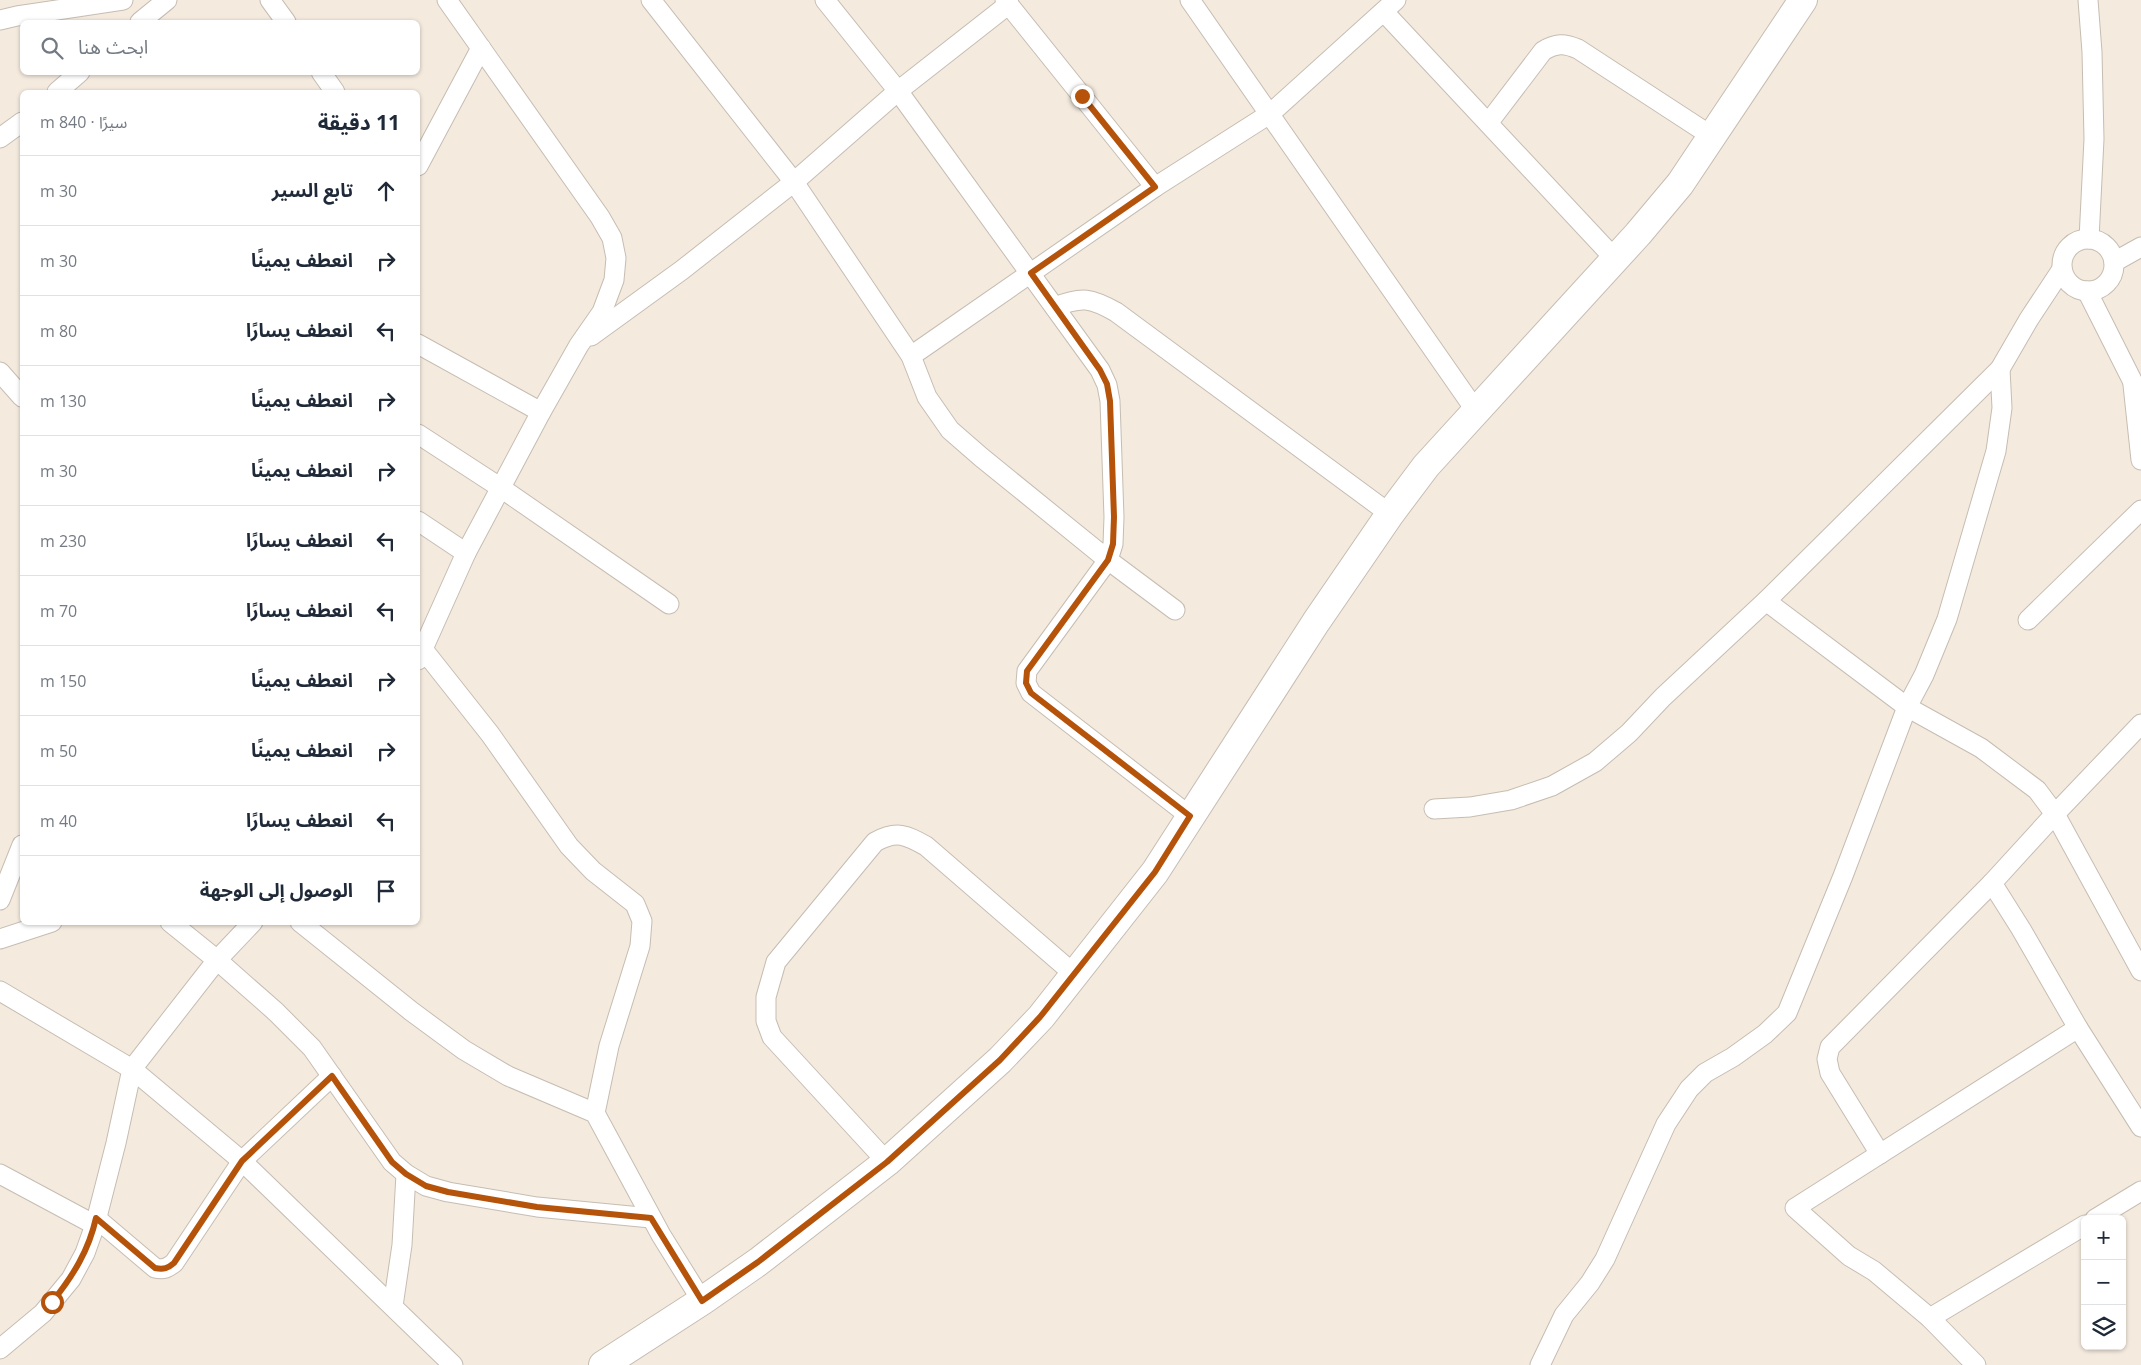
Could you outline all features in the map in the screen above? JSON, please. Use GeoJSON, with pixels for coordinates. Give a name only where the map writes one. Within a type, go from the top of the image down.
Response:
{"type":"FeatureCollection","features":[{"type":"Feature","properties":{"kind":"street"},"geometry":{"type":"LineString","coordinates":[[0,20],[123,0]]}},
{"type":"Feature","properties":{"kind":"street"},"geometry":{"type":"LineString","coordinates":[[142,20],[167,0]]}},
{"type":"Feature","properties":{"kind":"street"},"geometry":{"type":"LineString","coordinates":[[270,0],[285,20]]}},
{"type":"Feature","properties":{"kind":"street"},"geometry":{"type":"LineString","coordinates":[[420,649],[466,552],[541,412],[579,345],[602,312],[614,280],[616,258],[612,238],[600,217],[448,0]]}},
{"type":"Feature","properties":{"kind":"street"},"geometry":{"type":"LineString","coordinates":[[651,0],[794,182],[911,356],[927,397],[950,430],[981,458],[1108,560],[1176,610]]}},
{"type":"Feature","properties":{"kind":"street"},"geometry":{"type":"LineString","coordinates":[[825,0],[898,91],[1031,273],[1100,370],[1107,384],[1110,401],[1114,517],[1113,544],[1108,560],[1027,671],[1026,683],[1031,693],[1190,816]]}},
{"type":"Feature","properties":{"kind":"street"},"geometry":{"type":"LineString","coordinates":[[1190,0],[1271,113],[1476,411]]}},
{"type":"Feature","properties":{"kind":"street"},"geometry":{"type":"LineString","coordinates":[[603,1365],[758,1262],[887,1162],[1000,1060],[1040,1017],[1155,872],[1300,647],[1390,514],[1426,466],[1615,259],[1680,184],[1803,0]]}},
{"type":"Feature","properties":{"kind":"street"},"geometry":{"type":"LineString","coordinates":[[2088,0],[2092,52],[2094,139],[2089,239]]}},
{"type":"Feature","properties":{"kind":"street"},"geometry":{"type":"LineString","coordinates":[[579,345],[682,270],[794,182],[898,91],[1007,2],[1155,187]]}},
{"type":"Feature","properties":{"kind":"street"},"geometry":{"type":"LineString","coordinates":[[911,356],[1155,187],[1271,113],[1390,6],[1489,122],[1615,259]]}},
{"type":"Feature","properties":{"kind":"street"},"geometry":{"type":"LineString","coordinates":[[1489,122],[1543,51],[1553,45],[1565,44],[1578,49],[1713,137]]}},
{"type":"Feature","properties":{"kind":"street"},"geometry":{"type":"LineString","coordinates":[[420,162],[481,48]]}},
{"type":"Feature","properties":{"kind":"street"},"geometry":{"type":"LineString","coordinates":[[59,90],[77,75]]}},
{"type":"Feature","properties":{"kind":"street"},"geometry":{"type":"LineString","coordinates":[[323,75],[334,90]]}},
{"type":"Feature","properties":{"kind":"street"},"geometry":{"type":"LineString","coordinates":[[0,138],[20,123]]}},
{"type":"Feature","properties":{"kind":"street"},"geometry":{"type":"LineString","coordinates":[[2080,240],[2098,241],[2106,246],[2114,262],[2114,271],[2110,279],[2096,290],[2078,289],[2070,284],[2062,268],[2066,251],[2080,240]]}},
{"type":"Feature","properties":{"kind":"street"},"geometry":{"type":"LineString","coordinates":[[2114,262],[2141,247]]}},
{"type":"Feature","properties":{"kind":"street"},"geometry":{"type":"LineString","coordinates":[[1434,809],[1470,807],[1511,800],[1552,786],[1595,762],[1629,733],[1663,697],[1766,601],[2000,369],[2062,268]]}},
{"type":"Feature","properties":{"kind":"street"},"geometry":{"type":"LineString","coordinates":[[2087,291],[2137,391],[2141,460]]}},
{"type":"Feature","properties":{"kind":"street"},"geometry":{"type":"LineString","coordinates":[[1055,307],[1073,300],[1088,299],[1116,312],[1390,514]]}},
{"type":"Feature","properties":{"kind":"street"},"geometry":{"type":"LineString","coordinates":[[420,345],[541,412]]}},
{"type":"Feature","properties":{"kind":"street"},"geometry":{"type":"LineString","coordinates":[[1540,1365],[1564,1315],[1590,1283],[1605,1259],[1666,1124],[1688,1089],[1705,1072],[1733,1057],[1766,1034],[1788,1013],[1840,884],[1907,707],[1924,675],[1947,619],[1996,451],[2002,408],[2000,369]]}},
{"type":"Feature","properties":{"kind":"street"},"geometry":{"type":"LineString","coordinates":[[0,372],[20,395]]}},
{"type":"Feature","properties":{"kind":"street"},"geometry":{"type":"LineString","coordinates":[[420,435],[501,488],[669,604]]}},
{"type":"Feature","properties":{"kind":"street"},"geometry":{"type":"LineString","coordinates":[[2028,620],[2141,510]]}},
{"type":"Feature","properties":{"kind":"street"},"geometry":{"type":"LineString","coordinates":[[420,523],[466,552]]}},
{"type":"Feature","properties":{"kind":"street"},"geometry":{"type":"LineString","coordinates":[[1766,601],[1907,707],[1982,748],[2037,790],[2055,814],[2141,970]]}},
{"type":"Feature","properties":{"kind":"street"},"geometry":{"type":"LineString","coordinates":[[420,652],[490,734],[569,846],[593,871],[635,904],[642,921],[640,946],[609,1046],[595,1113]]}},
{"type":"Feature","properties":{"kind":"street"},"geometry":{"type":"LineString","coordinates":[[1880,1154],[1830,1073],[1827,1059],[1830,1046],[1992,883],[2141,724]]}},
{"type":"Feature","properties":{"kind":"street"},"geometry":{"type":"LineString","coordinates":[[887,1162],[772,1037],[766,1021],[766,997],[776,962],[875,842],[896,834],[907,836],[926,846],[1074,974]]}},
{"type":"Feature","properties":{"kind":"street"},"geometry":{"type":"LineString","coordinates":[[0,900],[20,850]]}},
{"type":"Feature","properties":{"kind":"street"},"geometry":{"type":"LineString","coordinates":[[1992,883],[2078,1028],[2141,1127]]}},
{"type":"Feature","properties":{"kind":"street"},"geometry":{"type":"LineString","coordinates":[[0,939],[43,925]]}},
{"type":"Feature","properties":{"kind":"street"},"geometry":{"type":"LineString","coordinates":[[174,925],[276,1012],[312,1048],[392,1162],[406,1174],[426,1186],[448,1192],[537,1207],[651,1218]]}},
{"type":"Feature","properties":{"kind":"street"},"geometry":{"type":"LineString","coordinates":[[0,1349],[43,1313],[71,1279],[85,1253],[116,1143],[132,1069],[217,960],[250,925]]}},
{"type":"Feature","properties":{"kind":"street"},"geometry":{"type":"LineString","coordinates":[[304,925],[411,1011],[464,1050],[508,1076],[595,1113],[651,1218],[702,1301]]}},
{"type":"Feature","properties":{"kind":"street"},"geometry":{"type":"LineString","coordinates":[[0,991],[132,1069],[242,1161],[317,1236],[393,1306],[453,1365]]}},
{"type":"Feature","properties":{"kind":"street"},"geometry":{"type":"LineString","coordinates":[[1976,1365],[1930,1318],[1874,1271],[1849,1256],[1795,1208],[2078,1028]]}},
{"type":"Feature","properties":{"kind":"street"},"geometry":{"type":"LineString","coordinates":[[0,1174],[95,1222],[155,1268],[163,1270],[174,1263],[242,1161],[332,1076]]}},
{"type":"Feature","properties":{"kind":"street"},"geometry":{"type":"LineString","coordinates":[[393,1306],[402,1245],[406,1174]]}},
{"type":"Feature","properties":{"kind":"street"},"geometry":{"type":"LineString","coordinates":[[2102,1215],[2141,1191]]}},
{"type":"Feature","properties":{"kind":"street"},"geometry":{"type":"LineString","coordinates":[[1930,1318],[2081,1227]]}},
{"type":"Feature","properties":{"kind":"route"},"geometry":{"type":"LineString","coordinates":[[52,1302],[71,1279],[85,1253],[96,1218],[155,1268],[163,1270],[174,1263],[242,1161],[332,1076],[392,1162],[406,1174],[426,1186],[448,1192],[537,1207],[651,1218],[702,1301],[758,1262],[887,1162],[1000,1060],[1040,1017],[1155,872],[1190,816],[1031,693],[1026,683],[1027,671],[1108,560],[1113,544],[1114,517],[1110,401],[1107,384],[1100,370],[1031,273],[1155,187],[1082,96]]}}]}
